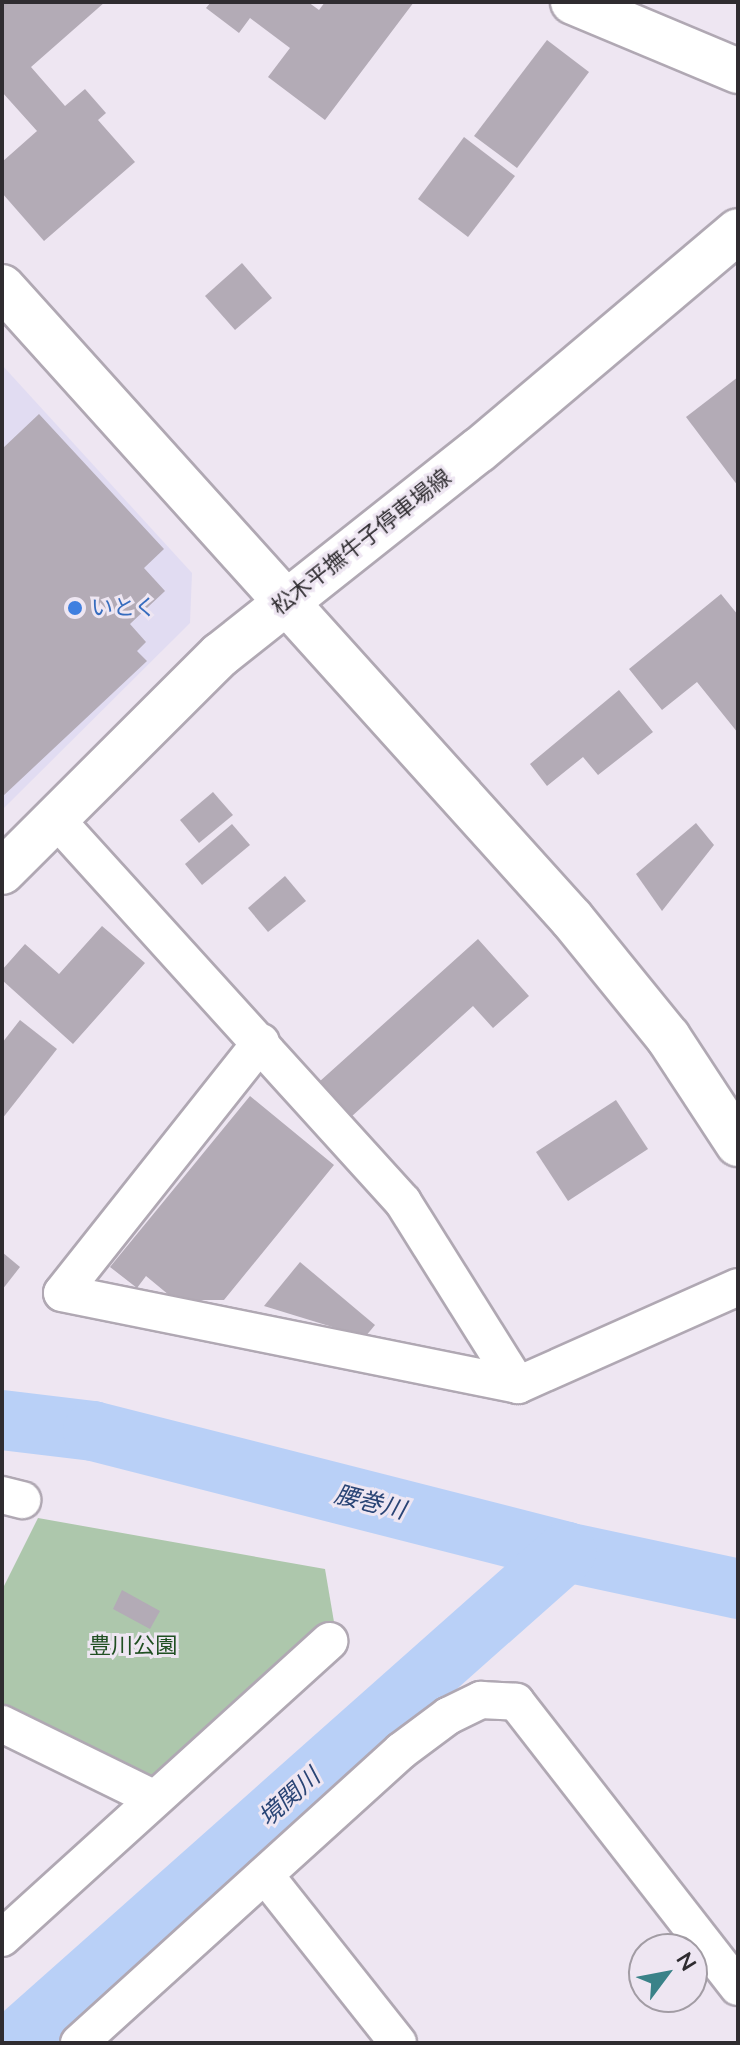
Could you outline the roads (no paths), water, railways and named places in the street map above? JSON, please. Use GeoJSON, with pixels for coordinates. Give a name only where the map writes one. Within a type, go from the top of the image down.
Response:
{"type":"FeatureCollection","features":[{"type":"Feature","properties":{"kind":"main road"},"geometry":{"type":"LineString","coordinates":[[573,2],[738,71]]}},
{"type":"Feature","properties":{"kind":"main road","name":"松木平撫牛子停車場線"},"geometry":{"type":"LineString","coordinates":[[2,872],[53,816],[220,655],[284,601],[479,450],[738,231]]}},
{"type":"Feature","properties":{"kind":"main road"},"geometry":{"type":"LineString","coordinates":[[2,287],[572,919],[668,1037],[738,1144]]}},
{"type":"Feature","properties":{"kind":"street"},"geometry":{"type":"LineString","coordinates":[[53,816],[403,1202],[518,1385]]}},
{"type":"Feature","properties":{"kind":"street"},"geometry":{"type":"LineString","coordinates":[[261,1042],[62,1293],[518,1385],[738,1287]]}},
{"type":"Feature","properties":{"kind":"street"},"geometry":{"type":"LineString","coordinates":[[2,1938],[329,1641]]}},
{"type":"Feature","properties":{"kind":"street"},"geometry":{"type":"LineString","coordinates":[[79,2043],[401,1751],[448,1716],[481,1700],[516,1702],[738,1987]]}},
{"type":"Feature","properties":{"kind":"street"},"geometry":{"type":"LineString","coordinates":[[2,1724],[153,1798]]}},
{"type":"Feature","properties":{"kind":"street"},"geometry":{"type":"LineString","coordinates":[[265,1875],[398,2043]]}},
{"type":"Feature","properties":{"kind":"waterway","name":"腰巻川"},"geometry":{"type":"LineString","coordinates":[[2,1420],[93,1431],[566,1552],[738,1589]]}},
{"type":"Feature","properties":{"kind":"waterway","name":"境関川"},"geometry":{"type":"LineString","coordinates":[[13,2043],[566,1552]]}},
{"type":"Feature","properties":{"kind":"place","name":"いとく"},"geometry":{"type":"Point","coordinates":[75,608]}},
{"type":"Feature","properties":{"kind":"park label","name":"豊川公園"},"geometry":{"type":"Point","coordinates":[133,1646]}}]}
